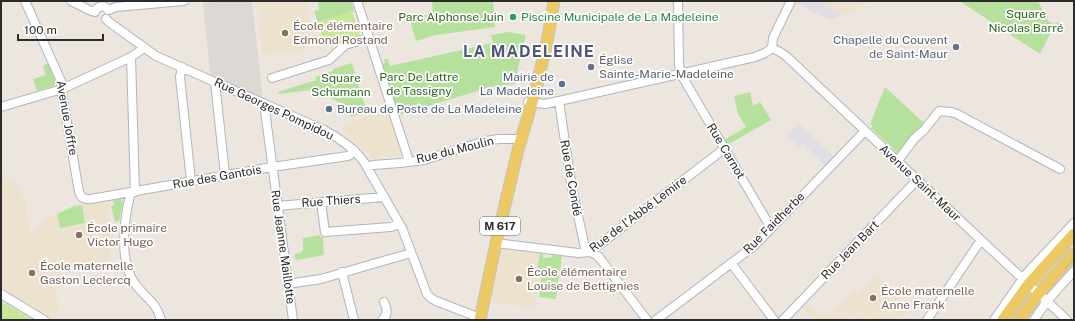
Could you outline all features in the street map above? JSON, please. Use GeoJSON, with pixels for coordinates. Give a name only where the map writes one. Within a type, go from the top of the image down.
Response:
{"type":"FeatureCollection","features":[{"type":"Feature","properties":{"kind":"main road","name":"M 617"},"geometry":{"type":"LineString","coordinates":[[480,319],[496,243],[530,102],[548,1]]}},
{"type":"Feature","properties":{"kind":"main road","name":"M 617"},"geometry":{"type":"LineString","coordinates":[[518,150],[519,139],[548,37],[554,1]]}},
{"type":"Feature","properties":{"kind":"main road"},"geometry":{"type":"LineString","coordinates":[[1003,320],[1026,281],[1074,234]]}},
{"type":"Feature","properties":{"kind":"main road"},"geometry":{"type":"LineString","coordinates":[[1074,240],[1043,278],[1074,247]]}},
{"type":"Feature","properties":{"kind":"main road"},"geometry":{"type":"LineString","coordinates":[[1020,320],[1039,293],[1074,254]]}},
{"type":"Feature","properties":{"kind":"main road"},"geometry":{"type":"LineString","coordinates":[[1008,320],[1022,305],[1014,320]]}},
{"type":"Feature","properties":{"kind":"street","name":"Avenue Joffre"},"geometry":{"type":"LineString","coordinates":[[25,1],[60,78],[80,194]]}},
{"type":"Feature","properties":{"kind":"street"},"geometry":{"type":"LineString","coordinates":[[71,1],[95,12],[99,19],[106,19],[109,15],[108,10],[101,6],[97,8],[95,12]]}},
{"type":"Feature","properties":{"kind":"street"},"geometry":{"type":"LineString","coordinates":[[108,10],[116,7],[184,1]]}},
{"type":"Feature","properties":{"kind":"street"},"geometry":{"type":"LineString","coordinates":[[357,1],[409,161]]}},
{"type":"Feature","properties":{"kind":"street"},"geometry":{"type":"LineString","coordinates":[[678,1],[679,65],[681,73]]}},
{"type":"Feature","properties":{"kind":"street"},"geometry":{"type":"LineString","coordinates":[[530,102],[545,104],[754,57],[765,53],[772,48],[773,38],[791,1]]}},
{"type":"Feature","properties":{"kind":"street","name":"Rue Georges Pompidou"},"geometry":{"type":"LineString","coordinates":[[106,19],[156,56],[328,132],[354,150],[367,167],[399,224],[425,292],[436,301],[480,319]]}},
{"type":"Feature","properties":{"kind":"street"},"geometry":{"type":"LineString","coordinates":[[272,78],[329,60],[345,45],[369,38]]}},
{"type":"Feature","properties":{"kind":"street"},"geometry":{"type":"LineString","coordinates":[[1,107],[62,89],[131,57],[144,48]]}},
{"type":"Feature","properties":{"kind":"street","name":"Avenue Saint-Maur"},"geometry":{"type":"LineString","coordinates":[[772,48],[786,56],[897,162],[1067,320]]}},
{"type":"Feature","properties":{"kind":"street"},"geometry":{"type":"LineString","coordinates":[[131,57],[133,192],[126,214],[124,244],[127,267],[130,276],[156,308],[160,320]]}},
{"type":"Feature","properties":{"kind":"street"},"geometry":{"type":"LineString","coordinates":[[182,67],[180,77],[191,181]]}},
{"type":"Feature","properties":{"kind":"street","name":"Rue Carnot"},"geometry":{"type":"LineString","coordinates":[[681,73],[683,79],[771,228]]}},
{"type":"Feature","properties":{"kind":"street"},"geometry":{"type":"LineString","coordinates":[[216,82],[225,175]]}},
{"type":"Feature","properties":{"kind":"street","name":"Rue de Condé"},"geometry":{"type":"LineString","coordinates":[[559,101],[571,183],[579,222],[585,248],[590,252]]}},
{"type":"Feature","properties":{"kind":"street","name":"Rue Jeanne Maillotte"},"geometry":{"type":"LineString","coordinates":[[264,103],[293,320]]}},
{"type":"Feature","properties":{"kind":"street"},"geometry":{"type":"LineString","coordinates":[[897,162],[914,139],[924,130],[940,110],[957,114],[1060,170]]}},
{"type":"Feature","properties":{"kind":"street","name":"Rue Faidherbe"},"geometry":{"type":"LineString","coordinates":[[656,320],[754,246],[865,131]]}},
{"type":"Feature","properties":{"kind":"street","name":"Rue du Moulin"},"geometry":{"type":"LineString","coordinates":[[367,167],[373,165],[424,160],[485,141],[519,139]]}},
{"type":"Feature","properties":{"kind":"street","name":"Rue de l'Abbé Lemire"},"geometry":{"type":"LineString","coordinates":[[496,243],[578,253],[590,252],[724,149]]}},
{"type":"Feature","properties":{"kind":"street","name":"Rue des Gantois"},"geometry":{"type":"LineString","coordinates":[[80,194],[83,198],[88,199],[133,192],[272,167],[348,156],[354,150]]}},
{"type":"Feature","properties":{"kind":"street","name":"Rue Jean Bart"},"geometry":{"type":"LineString","coordinates":[[783,320],[917,180]]}},
{"type":"Feature","properties":{"kind":"street","name":"Rue Thiers"},"geometry":{"type":"LineString","coordinates":[[277,206],[384,197]]}},
{"type":"Feature","properties":{"kind":"street"},"geometry":{"type":"LineString","coordinates":[[321,202],[324,232],[391,227],[399,224]]}},
{"type":"Feature","properties":{"kind":"street"},"geometry":{"type":"LineString","coordinates":[[994,320],[1074,224]]}},
{"type":"Feature","properties":{"kind":"street"},"geometry":{"type":"LineString","coordinates":[[927,320],[981,240]]}},
{"type":"Feature","properties":{"kind":"street"},"geometry":{"type":"LineString","coordinates":[[590,252],[599,257],[647,320]]}},
{"type":"Feature","properties":{"kind":"street"},"geometry":{"type":"LineString","coordinates":[[288,284],[314,281],[411,253]]}},
{"type":"Feature","properties":{"kind":"street"},"geometry":{"type":"LineString","coordinates":[[731,263],[774,320]]}},
{"type":"Feature","properties":{"kind":"street"},"geometry":{"type":"LineString","coordinates":[[1034,320],[1047,301],[1074,271]]}},
{"type":"Feature","properties":{"kind":"street"},"geometry":{"type":"LineString","coordinates":[[342,272],[354,320]]}},
{"type":"Feature","properties":{"kind":"street"},"geometry":{"type":"LineString","coordinates":[[1,294],[44,320]]}},
{"type":"Feature","properties":{"kind":"street"},"geometry":{"type":"LineString","coordinates":[[382,320],[387,313],[387,308],[384,302]]}},
{"type":"Feature","properties":{"kind":"shaded area"},"geometry":{"type":"Polygon","coordinates":[[[252,1],[263,100],[210,73],[203,3],[252,1]]]}},
{"type":"Feature","properties":{"kind":"shaded area","name":"École élémentaire Edmond Rostand"},"geometry":{"type":"Polygon","coordinates":[[[255,1],[307,1],[313,48],[262,55],[258,23],[263,21],[262,14],[259,14],[259,8],[256,8],[255,1]]]}},
{"type":"Feature","properties":{"kind":"shaded area"},"geometry":{"type":"Polygon","coordinates":[[[796,1],[818,1],[842,15],[830,20],[795,3],[796,1]]]}},
{"type":"Feature","properties":{"kind":"shaded area"},"geometry":{"type":"Polygon","coordinates":[[[818,1],[870,1],[842,15],[818,1]]]}},
{"type":"Feature","properties":{"kind":"shaded area"},"geometry":{"type":"Polygon","coordinates":[[[387,110],[403,156],[379,158],[379,161],[375,160],[341,128],[343,124],[387,110]]]}},
{"type":"Feature","properties":{"kind":"shaded area"},"geometry":{"type":"Polygon","coordinates":[[[799,124],[834,157],[826,166],[803,144],[799,147],[786,135],[799,124]]]}},
{"type":"Feature","properties":{"kind":"shaded area"},"geometry":{"type":"Polygon","coordinates":[[[1,172],[7,181],[13,180],[21,193],[27,206],[26,209],[31,236],[45,221],[57,214],[60,228],[85,223],[82,205],[109,200],[110,205],[108,209],[113,234],[109,262],[57,272],[57,274],[53,276],[59,310],[54,320],[1,288],[1,172]]]}},
{"type":"Feature","properties":{"kind":"shaded area","name":"École élémentaire Louise de Bettignies"},"geometry":{"type":"Polygon","coordinates":[[[502,250],[540,253],[537,270],[542,271],[542,275],[540,288],[537,288],[534,308],[491,302],[502,250]]]}},
{"type":"Feature","properties":{"kind":"shaded area","name":"École maternelle Anne Frank"},"geometry":{"type":"Polygon","coordinates":[[[878,275],[884,282],[885,281],[910,311],[900,320],[873,320],[870,317],[867,320],[859,320],[856,316],[850,316],[846,320],[814,320],[800,307],[806,302],[818,314],[824,308],[830,314],[855,291],[858,294],[878,275]]]}},
{"type":"Feature","properties":{"kind":"green space"},"geometry":{"type":"Polygon","coordinates":[[[318,1],[351,1],[354,11],[318,22],[314,11],[319,10],[318,1]]]}},
{"type":"Feature","properties":{"kind":"green space","name":"Parc Alphonse Juin"},"geometry":{"type":"Polygon","coordinates":[[[432,1],[493,1],[495,27],[436,35],[416,41],[409,17],[433,14],[432,1]]]}},
{"type":"Feature","properties":{"kind":"green space","name":"Square Nicolas Barré"},"geometry":{"type":"Polygon","coordinates":[[[1038,1],[1048,21],[1053,24],[1060,23],[1059,31],[1050,34],[1040,54],[961,2],[1038,1]]]}},
{"type":"Feature","properties":{"kind":"green space"},"geometry":{"type":"Polygon","coordinates":[[[352,11],[360,36],[325,47],[318,22],[352,11]]]}},
{"type":"Feature","properties":{"kind":"green space","name":"Parc De Lattre de Tassigny"},"geometry":{"type":"Polygon","coordinates":[[[509,32],[525,35],[525,41],[520,48],[521,55],[515,84],[490,87],[399,115],[382,64],[385,63],[384,59],[388,59],[390,66],[493,43],[492,35],[509,32]]]}},
{"type":"Feature","properties":{"kind":"green space"},"geometry":{"type":"Polygon","coordinates":[[[49,63],[57,79],[55,85],[37,91],[33,79],[46,75],[43,66],[49,63]]]}},
{"type":"Feature","properties":{"kind":"green space","name":"Square Schumann"},"geometry":{"type":"Polygon","coordinates":[[[352,63],[367,112],[351,117],[348,106],[312,90],[279,94],[278,92],[316,80],[315,77],[352,63]]]}},
{"type":"Feature","properties":{"kind":"green space"},"geometry":{"type":"Polygon","coordinates":[[[885,87],[925,124],[899,154],[871,128],[873,126],[870,124],[885,87]]]}},
{"type":"Feature","properties":{"kind":"green space"},"geometry":{"type":"Polygon","coordinates":[[[750,92],[753,106],[760,102],[771,120],[727,145],[724,140],[746,127],[738,114],[734,96],[750,92]]]}},
{"type":"Feature","properties":{"kind":"green space"},"geometry":{"type":"Polygon","coordinates":[[[120,199],[123,203],[119,221],[115,222],[111,206],[114,205],[113,200],[120,199]]]}},
{"type":"Feature","properties":{"kind":"green space"},"geometry":{"type":"Polygon","coordinates":[[[82,205],[85,223],[60,228],[57,214],[74,206],[82,205]]]}},
{"type":"Feature","properties":{"kind":"green space"},"geometry":{"type":"Polygon","coordinates":[[[320,235],[320,237],[323,237],[324,255],[298,260],[295,259],[295,254],[301,253],[303,250],[303,238],[320,235]]]}},
{"type":"Feature","properties":{"kind":"green space"},"geometry":{"type":"Polygon","coordinates":[[[540,253],[543,254],[543,258],[551,258],[552,255],[562,256],[556,299],[539,297],[542,271],[537,270],[540,253]]]}},
{"type":"Feature","properties":{"kind":"green space"},"geometry":{"type":"Polygon","coordinates":[[[1,301],[33,320],[1,320],[1,301]]]}},
{"type":"Feature","properties":{"kind":"tram line"},"geometry":{"type":"LineString","coordinates":[[1065,269],[1074,259]]}},
{"type":"Feature","properties":{"kind":"place","name":"Piscine Municipale de La Madeleine"},"geometry":{"type":"Point","coordinates":[513,17]}},
{"type":"Feature","properties":{"kind":"place","name":"École élémentaire Edmond Rostand"},"geometry":{"type":"Point","coordinates":[285,33]}},
{"type":"Feature","properties":{"kind":"place","name":"Chapelle du Couvent de Saint-Maur"},"geometry":{"type":"Point","coordinates":[956,47]}},
{"type":"Feature","properties":{"kind":"place","name":"Église Sainte-Marie-Madeleine"},"geometry":{"type":"Point","coordinates":[591,67]}},
{"type":"Feature","properties":{"kind":"place","name":"Mairie de La Madeleine"},"geometry":{"type":"Point","coordinates":[562,84]}},
{"type":"Feature","properties":{"kind":"place","name":"Bureau de Poste de La Madeleine"},"geometry":{"type":"Point","coordinates":[329,109]}},
{"type":"Feature","properties":{"kind":"place","name":"École primaire Victor Hugo"},"geometry":{"type":"Point","coordinates":[79,235]}},
{"type":"Feature","properties":{"kind":"place","name":"École maternelle Gaston Leclercq"},"geometry":{"type":"Point","coordinates":[32,273]}},
{"type":"Feature","properties":{"kind":"place","name":"École élémentaire Louise de Bettignies"},"geometry":{"type":"Point","coordinates":[519,279]}},
{"type":"Feature","properties":{"kind":"place","name":"École maternelle Anne Frank"},"geometry":{"type":"Point","coordinates":[873,298]}},
{"type":"Feature","properties":{"kind":"district","name":"LA MADELEINE"},"geometry":{"type":"Point","coordinates":[529,51]}}]}
